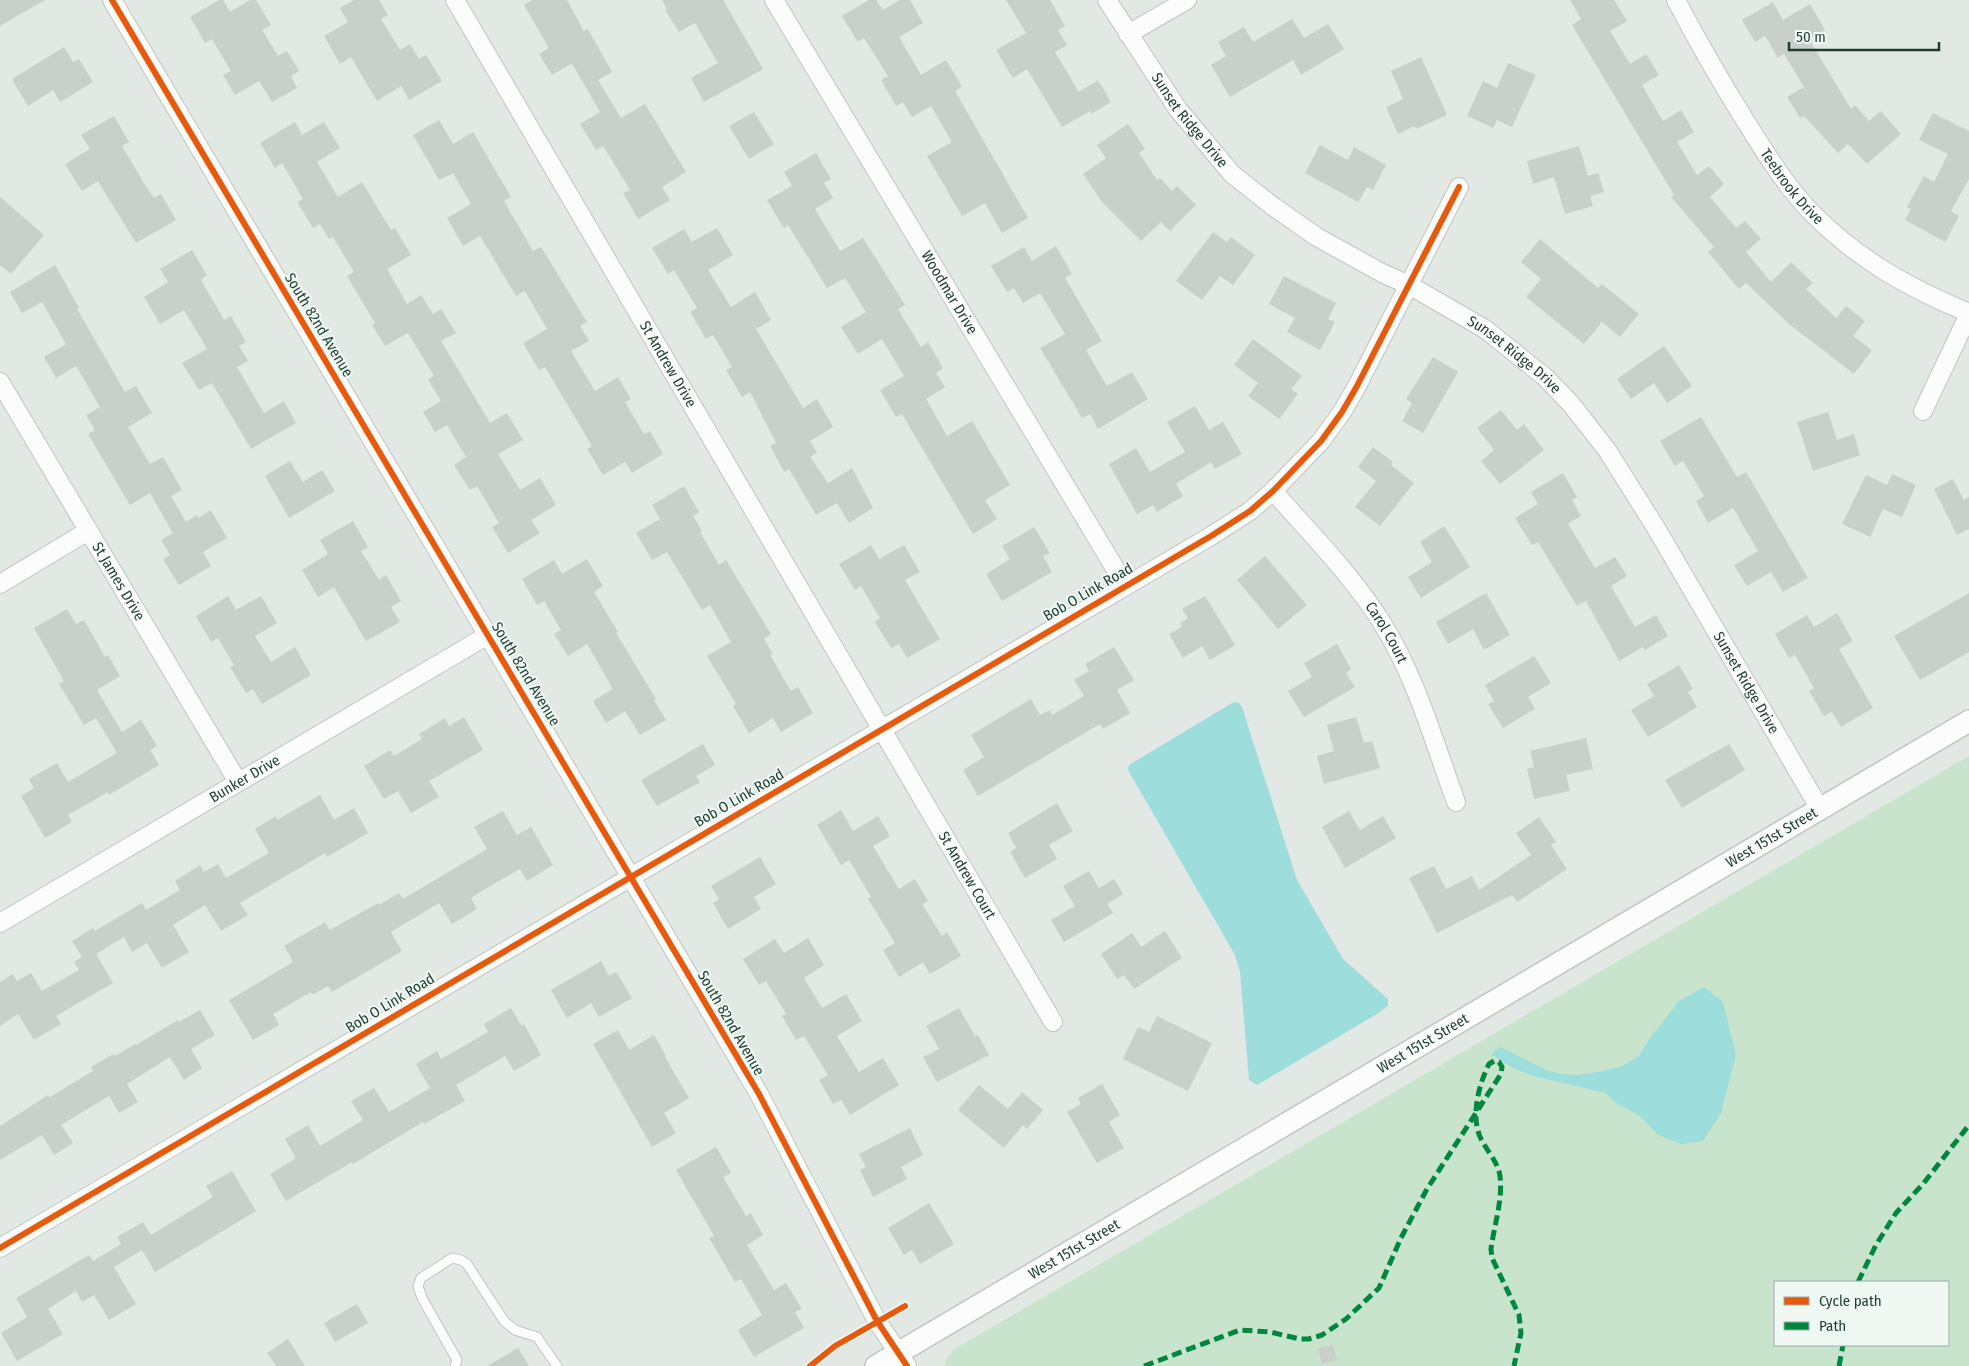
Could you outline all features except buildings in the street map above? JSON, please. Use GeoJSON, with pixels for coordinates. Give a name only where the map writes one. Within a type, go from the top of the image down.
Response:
{"type":"FeatureCollection","features":[{"type":"Feature","properties":{"kind":"street","name":"South 82nd Avenue"},"geometry":{"type":"LineString","coordinates":[[112,0],[759,1094],[877,1322],[903,1359]]}},
{"type":"Feature","properties":{"kind":"street","name":"St Andrew Drive"},"geometry":{"type":"LineString","coordinates":[[455,0],[881,729]]}},
{"type":"Feature","properties":{"kind":"street","name":"Woodmar Drive"},"geometry":{"type":"LineString","coordinates":[[774,0],[1125,585]]}},
{"type":"Feature","properties":{"kind":"street","name":"Sunset Ridge Drive"},"geometry":{"type":"LineString","coordinates":[[1107,0],[1176,108],[1232,174],[1271,205],[1317,237],[1382,273],[1409,285],[1485,329],[1520,356],[1564,397],[1595,433],[1656,528],[1820,809]]}},
{"type":"Feature","properties":{"kind":"street"},"geometry":{"type":"LineString","coordinates":[[1128,34],[1187,0]]}},
{"type":"Feature","properties":{"kind":"street","name":"Teebrook Drive"},"geometry":{"type":"LineString","coordinates":[[1676,0],[1761,146],[1811,212],[1853,249],[1902,283],[1969,314]]}},
{"type":"Feature","properties":{"kind":"street","name":"Bob O Link Road"},"geometry":{"type":"LineString","coordinates":[[0,1248],[1250,511],[1273,491],[1320,442],[1342,412],[1459,187]]}},
{"type":"Feature","properties":{"kind":"street"},"geometry":{"type":"LineString","coordinates":[[1923,411],[1969,314]]}},
{"type":"Feature","properties":{"kind":"street","name":"St James Drive"},"geometry":{"type":"LineString","coordinates":[[0,382],[238,782]]}},
{"type":"Feature","properties":{"kind":"street","name":"Carol Court"},"geometry":{"type":"LineString","coordinates":[[1273,491],[1349,578],[1382,622],[1413,684],[1456,802]]}},
{"type":"Feature","properties":{"kind":"street"},"geometry":{"type":"LineString","coordinates":[[0,584],[88,531]]}},
{"type":"Feature","properties":{"kind":"street","name":"Bunker Drive"},"geometry":{"type":"LineString","coordinates":[[0,923],[488,635]]}},
{"type":"Feature","properties":{"kind":"street","name":"West 151st Street"},"geometry":{"type":"LineString","coordinates":[[876,1366],[903,1359],[1969,721]]}},
{"type":"Feature","properties":{"kind":"street","name":"St Andrew Court"},"geometry":{"type":"LineString","coordinates":[[881,729],[1053,1022]]}},
{"type":"Feature","properties":{"kind":"lane"},"geometry":{"type":"LineString","coordinates":[[455,1366],[457,1360],[422,1298],[418,1286],[421,1278],[452,1258],[467,1264],[504,1321],[515,1330],[537,1337],[557,1366]]}},
{"type":"Feature","properties":{"kind":"green space"},"geometry":{"type":"Polygon","coordinates":[[[1969,756],[1969,1366],[945,1366],[945,1362],[953,1350],[1969,756]]]}},
{"type":"Feature","properties":{"kind":"water"},"geometry":{"type":"Polygon","coordinates":[[[1238,702],[1242,707],[1297,880],[1343,959],[1388,999],[1388,1006],[1377,1014],[1257,1085],[1249,1080],[1240,972],[1235,955],[1128,770],[1129,765],[1232,703],[1238,702]]]}},
{"type":"Feature","properties":{"kind":"water"},"geometry":{"type":"Polygon","coordinates":[[[1704,987],[1723,1002],[1736,1055],[1721,1113],[1703,1141],[1681,1144],[1658,1135],[1640,1116],[1616,1103],[1606,1093],[1537,1077],[1513,1068],[1491,1054],[1500,1047],[1544,1069],[1560,1074],[1577,1075],[1622,1066],[1639,1056],[1650,1038],[1679,1001],[1704,987]]]}},
{"type":"Feature","properties":{"kind":"marked path"},"geometry":{"type":"LineString","coordinates":[[1144,1366],[1240,1330],[1270,1332],[1300,1339],[1309,1339],[1322,1335],[1346,1319],[1379,1288],[1401,1238],[1427,1189],[1501,1074],[1502,1067],[1499,1062],[1494,1061],[1489,1064],[1482,1081],[1477,1101],[1476,1111],[1476,1121],[1481,1139],[1495,1161],[1500,1176],[1499,1204],[1491,1249],[1492,1258],[1519,1315],[1521,1333],[1514,1366]]}},
{"type":"Feature","properties":{"kind":"marked path"},"geometry":{"type":"LineString","coordinates":[[1858,1281],[1876,1245],[1896,1213],[1923,1184],[1969,1125]]}},
{"type":"Feature","properties":{"kind":"marked path"},"geometry":{"type":"LineString","coordinates":[[1839,1366],[1843,1346]]}},
{"type":"Feature","properties":{"kind":"cycle path"},"geometry":{"type":"LineString","coordinates":[[112,0],[759,1094],[877,1321],[907,1366]]}},
{"type":"Feature","properties":{"kind":"cycle path"},"geometry":{"type":"LineString","coordinates":[[0,1248],[1211,536],[1250,511],[1273,491],[1321,441],[1342,412],[1459,187]]}},
{"type":"Feature","properties":{"kind":"cycle path"},"geometry":{"type":"LineString","coordinates":[[810,1366],[835,1346],[905,1306]]}}]}
